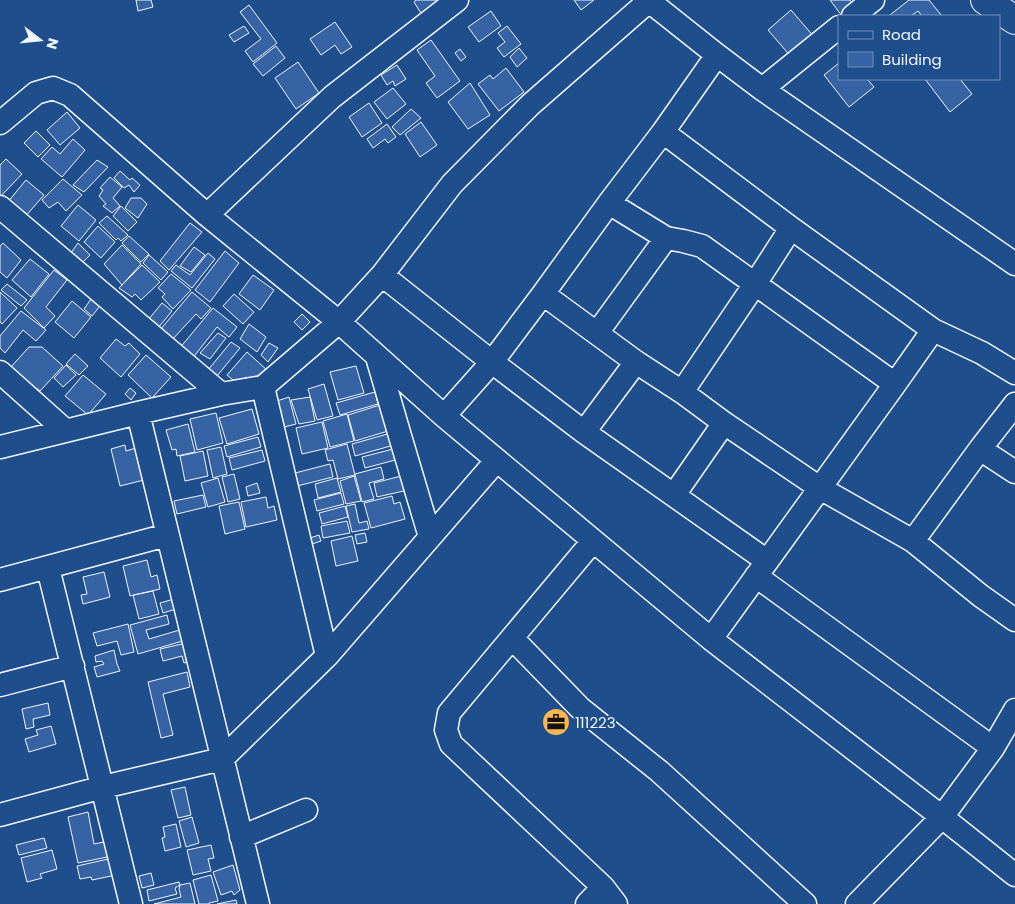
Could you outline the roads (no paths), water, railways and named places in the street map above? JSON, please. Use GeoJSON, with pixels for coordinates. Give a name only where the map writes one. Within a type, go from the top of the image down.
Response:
{"type":"FeatureCollection","features":[{"type":"Feature","properties":{"kind":"main road"},"geometry":{"type":"LineString","coordinates":[[984,0],[1015,20]]}},
{"type":"Feature","properties":{"kind":"street"},"geometry":{"type":"LineString","coordinates":[[207,215],[332,97],[457,0]]}},
{"type":"Feature","properties":{"kind":"street"},"geometry":{"type":"LineString","coordinates":[[854,15],[873,0]]}},
{"type":"Feature","properties":{"kind":"street"},"geometry":{"type":"LineString","coordinates":[[0,447],[138,413],[221,394],[262,387],[340,322],[382,275],[452,184],[530,105],[649,1],[762,88],[1015,264]]}},
{"type":"Feature","properties":{"kind":"street"},"geometry":{"type":"LineString","coordinates":[[762,88],[838,29]]}},
{"type":"Feature","properties":{"kind":"street"},"geometry":{"type":"LineString","coordinates":[[444,416],[492,362],[663,132],[717,55]]}},
{"type":"Feature","properties":{"kind":"street"},"geometry":{"type":"LineString","coordinates":[[0,124],[36,93],[53,88],[70,95],[207,215],[340,322],[444,416],[711,639],[1014,873]]}},
{"type":"Feature","properties":{"kind":"street"},"geometry":{"type":"LineString","coordinates":[[663,132],[791,228],[933,330],[982,353],[1015,373]]}},
{"type":"Feature","properties":{"kind":"street"},"geometry":{"type":"LineString","coordinates":[[609,203],[666,238],[702,246],[896,384]]}},
{"type":"Feature","properties":{"kind":"street"},"geometry":{"type":"LineString","coordinates":[[0,207],[221,394]]}},
{"type":"Feature","properties":{"kind":"street"},"geometry":{"type":"LineString","coordinates":[[682,392],[791,228]]}},
{"type":"Feature","properties":{"kind":"street"},"geometry":{"type":"LineString","coordinates":[[597,333],[666,238]]}},
{"type":"Feature","properties":{"kind":"street"},"geometry":{"type":"LineString","coordinates":[[382,275],[584,432],[674,495],[762,568],[993,748]]}},
{"type":"Feature","properties":{"kind":"street"},"geometry":{"type":"LineString","coordinates":[[543,294],[636,362],[820,488],[913,541],[981,596],[1015,620]]}},
{"type":"Feature","properties":{"kind":"street"},"geometry":{"type":"LineString","coordinates":[[711,639],[933,330]]}},
{"type":"Feature","properties":{"kind":"street"},"geometry":{"type":"LineString","coordinates":[[378,357],[430,537]]}},
{"type":"Feature","properties":{"kind":"street"},"geometry":{"type":"LineString","coordinates":[[584,432],[636,362]]}},
{"type":"Feature","properties":{"kind":"street"},"geometry":{"type":"LineString","coordinates":[[0,372],[66,431]]}},
{"type":"Feature","properties":{"kind":"street"},"geometry":{"type":"LineString","coordinates":[[262,387],[327,656]]}},
{"type":"Feature","properties":{"kind":"street"},"geometry":{"type":"LineString","coordinates":[[913,541],[1015,404]]}},
{"type":"Feature","properties":{"kind":"street"},"geometry":{"type":"LineString","coordinates":[[138,413],[258,904]]}},
{"type":"Feature","properties":{"kind":"street"},"geometry":{"type":"LineString","coordinates":[[674,495],[724,422]]}},
{"type":"Feature","properties":{"kind":"street"},"geometry":{"type":"LineString","coordinates":[[980,449],[1015,472]]}},
{"type":"Feature","properties":{"kind":"street"},"geometry":{"type":"LineString","coordinates":[[0,815],[222,759],[327,656],[498,460]]}},
{"type":"Feature","properties":{"kind":"street"},"geometry":{"type":"LineString","coordinates":[[0,580],[167,535]]}},
{"type":"Feature","properties":{"kind":"street"},"geometry":{"type":"LineString","coordinates":[[587,904],[610,895],[451,744],[446,730],[449,713],[593,541]]}},
{"type":"Feature","properties":{"kind":"street"},"geometry":{"type":"LineString","coordinates":[[48,568],[131,904]]}},
{"type":"Feature","properties":{"kind":"street"},"geometry":{"type":"LineString","coordinates":[[512,638],[580,708],[659,771],[805,904]]}},
{"type":"Feature","properties":{"kind":"street"},"geometry":{"type":"LineString","coordinates":[[0,685],[73,666]]}},
{"type":"Feature","properties":{"kind":"street"},"geometry":{"type":"LineString","coordinates":[[857,904],[942,817],[993,748],[1015,710]]}},
{"type":"Feature","properties":{"kind":"street"},"geometry":{"type":"LineString","coordinates":[[241,837],[306,810]]}},
{"type":"Feature","properties":{"kind":"place","name":"111223"},"geometry":{"type":"Point","coordinates":[556,722]}}]}
